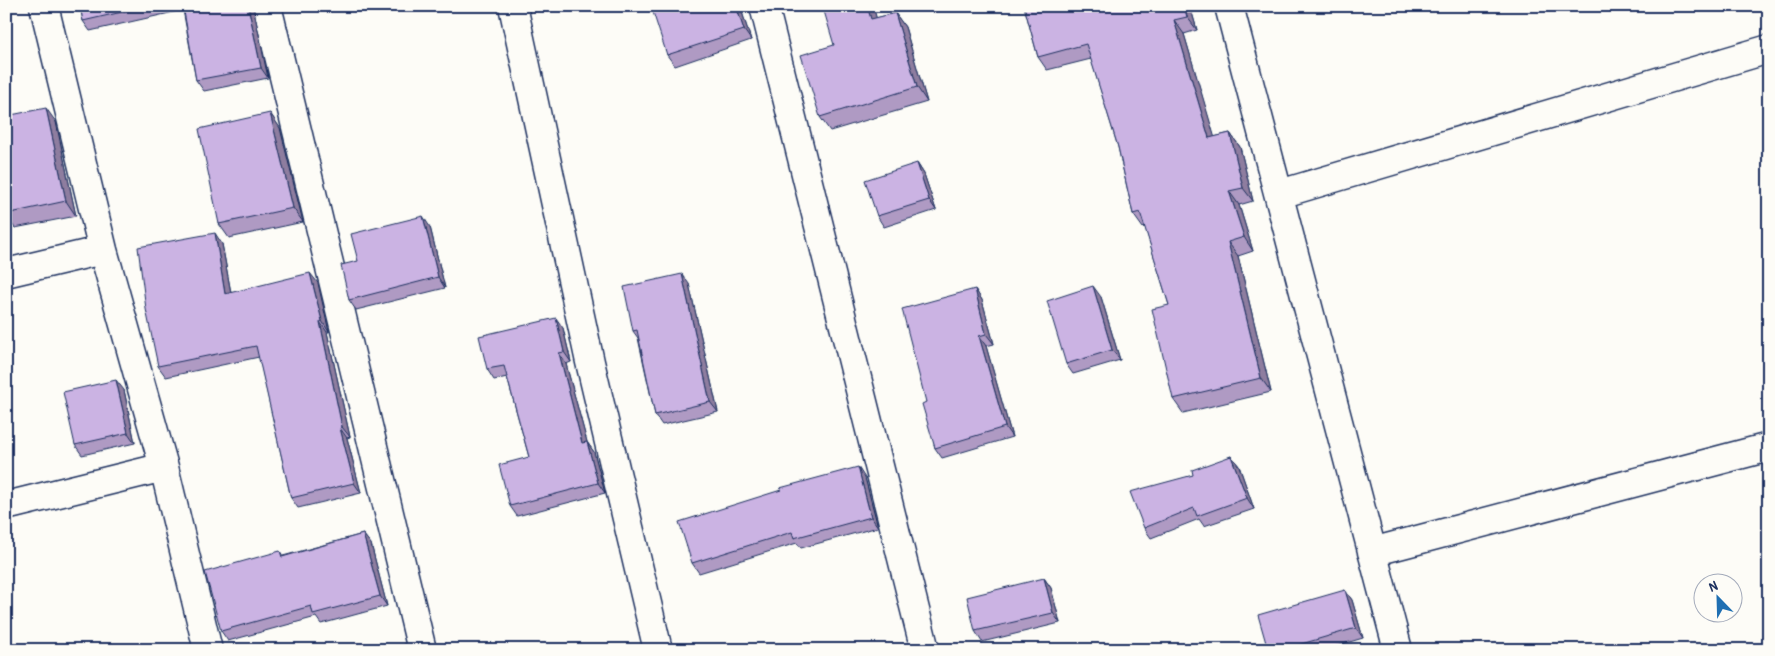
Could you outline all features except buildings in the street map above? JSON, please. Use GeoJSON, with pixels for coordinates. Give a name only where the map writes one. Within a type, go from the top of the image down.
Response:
{"type":"FeatureCollection","features":[{"type":"Feature","properties":{"kind":"street"},"geometry":{"type":"LineString","coordinates":[[44,6],[103,250],[164,467],[208,650]]}},
{"type":"Feature","properties":{"kind":"street"},"geometry":{"type":"LineString","coordinates":[[267,6],[422,650]]}},
{"type":"Feature","properties":{"kind":"street"},"geometry":{"type":"LineString","coordinates":[[513,6],[590,362],[658,650]]}},
{"type":"Feature","properties":{"kind":"street"},"geometry":{"type":"LineString","coordinates":[[764,6],[925,650]]}},
{"type":"Feature","properties":{"kind":"street"},"geometry":{"type":"LineString","coordinates":[[1229,6],[1280,194],[1398,650]]}},
{"type":"Feature","properties":{"kind":"street"},"geometry":{"type":"LineString","coordinates":[[1280,194],[1769,49]]}},
{"type":"Feature","properties":{"kind":"street"},"geometry":{"type":"LineString","coordinates":[[6,273],[103,250]]}},
{"type":"Feature","properties":{"kind":"street"},"geometry":{"type":"LineString","coordinates":[[1372,552],[1769,447]]}},
{"type":"Feature","properties":{"kind":"street"},"geometry":{"type":"LineString","coordinates":[[6,506],[164,467]]}}]}
